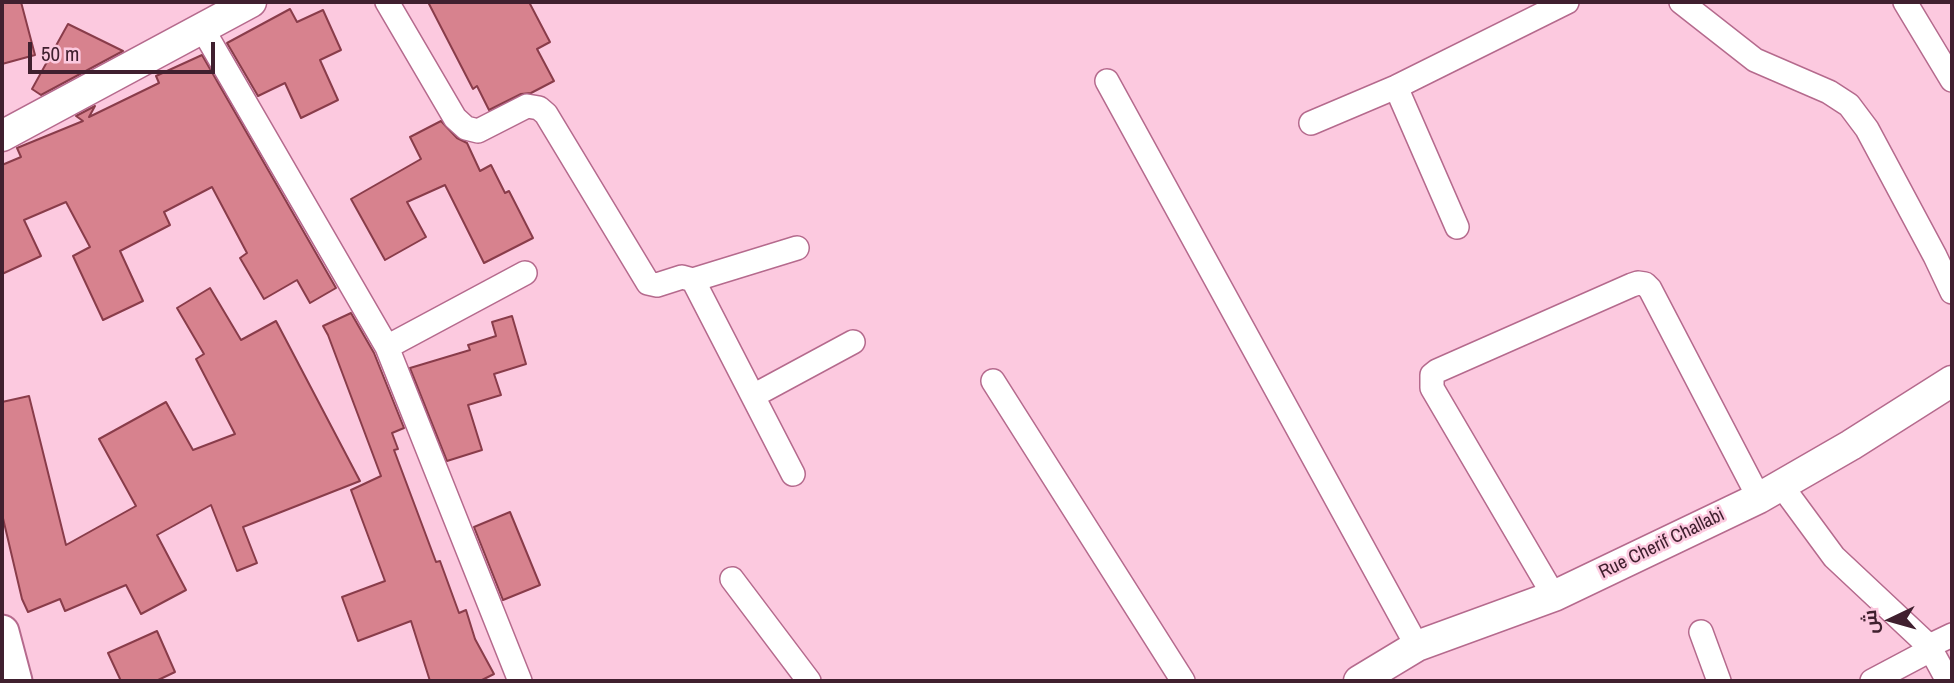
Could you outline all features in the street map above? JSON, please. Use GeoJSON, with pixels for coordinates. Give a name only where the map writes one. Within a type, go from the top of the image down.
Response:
{"type":"FeatureCollection","features":[{"type":"Feature","properties":{"kind":"main road"},"geometry":{"type":"LineString","coordinates":[[2,632],[15,681]]}},
{"type":"Feature","properties":{"kind":"street"},"geometry":{"type":"LineString","coordinates":[[2,136],[251,2]]}},
{"type":"Feature","properties":{"kind":"street"},"geometry":{"type":"LineString","coordinates":[[387,2],[455,118],[466,128],[478,131],[527,106],[539,108],[546,114],[648,283],[657,285],[682,277],[693,280],[797,248]]}},
{"type":"Feature","properties":{"kind":"street"},"geometry":{"type":"LineString","coordinates":[[1311,123],[1396,87],[1567,2]]}},
{"type":"Feature","properties":{"kind":"street"},"geometry":{"type":"LineString","coordinates":[[1681,2],[1755,60],[1829,92],[1849,105],[1944,251],[1952,292]]}},
{"type":"Feature","properties":{"kind":"street"},"geometry":{"type":"LineString","coordinates":[[1905,2],[1952,80]]}},
{"type":"Feature","properties":{"kind":"street"},"geometry":{"type":"LineString","coordinates":[[202,28],[387,347],[520,681]]}},
{"type":"Feature","properties":{"kind":"street"},"geometry":{"type":"LineString","coordinates":[[1107,81],[1417,646]]}},
{"type":"Feature","properties":{"kind":"street"},"geometry":{"type":"LineString","coordinates":[[1396,87],[1457,227]]}},
{"type":"Feature","properties":{"kind":"street"},"geometry":{"type":"LineString","coordinates":[[387,347],[525,273]]}},
{"type":"Feature","properties":{"kind":"street"},"geometry":{"type":"LineString","coordinates":[[693,280],[793,474]]}},
{"type":"Feature","properties":{"kind":"street"},"geometry":{"type":"LineString","coordinates":[[1554,596],[1432,388],[1432,376],[1437,371],[1632,285],[1645,284],[1770,491],[1834,557],[1929,646],[1948,681]]}},
{"type":"Feature","properties":{"kind":"street"},"geometry":{"type":"LineString","coordinates":[[753,396],[853,342]]}},
{"type":"Feature","properties":{"kind":"street"},"geometry":{"type":"LineString","coordinates":[[993,381],[1182,681]]}},
{"type":"Feature","properties":{"kind":"street","name":"Rue Cherif Challabi"},"geometry":{"type":"LineString","coordinates":[[1359,681],[1417,646],[1554,596],[1770,491],[1851,446],[1952,381]]}},
{"type":"Feature","properties":{"kind":"street"},"geometry":{"type":"LineString","coordinates":[[732,579],[809,681]]}},
{"type":"Feature","properties":{"kind":"street"},"geometry":{"type":"LineString","coordinates":[[1701,632],[1719,681]]}},
{"type":"Feature","properties":{"kind":"street"},"geometry":{"type":"LineString","coordinates":[[1872,681],[1952,635]]}},
{"type":"Feature","properties":{"kind":"building"},"geometry":{"type":"Polygon","coordinates":[[[2,2],[21,2],[35,55],[2,64],[2,2]]]}},
{"type":"Feature","properties":{"kind":"building"},"geometry":{"type":"Polygon","coordinates":[[[428,2],[529,2],[550,42],[537,49],[554,81],[489,110],[477,86],[473,89],[428,2]]]}},
{"type":"Feature","properties":{"kind":"building"},"geometry":{"type":"Polygon","coordinates":[[[290,9],[297,22],[323,10],[341,50],[320,60],[338,100],[301,118],[285,83],[258,96],[227,43],[290,9]]]}},
{"type":"Feature","properties":{"kind":"building"},"geometry":{"type":"Polygon","coordinates":[[[68,24],[123,51],[41,95],[32,89],[68,24]]]}},
{"type":"Feature","properties":{"kind":"building"},"geometry":{"type":"Polygon","coordinates":[[[202,55],[336,288],[310,303],[297,280],[264,299],[240,258],[247,253],[212,187],[164,212],[170,225],[120,251],[143,301],[103,320],[73,256],[90,247],[66,202],[24,220],[41,256],[2,274],[2,165],[21,157],[17,148],[83,121],[76,116],[95,106],[89,117],[159,83],[156,76],[202,55]]]}},
{"type":"Feature","properties":{"kind":"building"},"geometry":{"type":"Polygon","coordinates":[[[441,121],[457,138],[467,143],[480,171],[491,165],[505,193],[509,191],[533,238],[484,263],[445,185],[407,202],[426,237],[385,260],[351,199],[421,159],[410,137],[441,121]]]}},
{"type":"Feature","properties":{"kind":"building"},"geometry":{"type":"Polygon","coordinates":[[[210,288],[241,340],[276,321],[360,481],[243,527],[257,563],[237,571],[211,505],[157,535],[186,590],[141,614],[126,585],[65,611],[60,599],[28,612],[22,599],[2,514],[2,402],[29,396],[66,545],[136,506],[99,439],[166,402],[193,450],[235,434],[196,359],[204,354],[177,308],[210,288]]]}},
{"type":"Feature","properties":{"kind":"building"},"geometry":{"type":"Polygon","coordinates":[[[351,313],[374,353],[404,428],[392,433],[398,449],[394,450],[436,562],[440,561],[459,613],[466,610],[475,639],[494,674],[480,681],[430,681],[411,621],[358,641],[342,597],[385,581],[351,490],[381,476],[323,326],[351,313]]]}},
{"type":"Feature","properties":{"kind":"building"},"geometry":{"type":"Polygon","coordinates":[[[512,316],[526,364],[494,374],[501,395],[468,405],[482,450],[447,461],[410,368],[470,350],[468,345],[496,336],[492,322],[512,316]]]}},
{"type":"Feature","properties":{"kind":"building"},"geometry":{"type":"Polygon","coordinates":[[[510,512],[540,585],[503,600],[474,527],[510,512]]]}},
{"type":"Feature","properties":{"kind":"building"},"geometry":{"type":"Polygon","coordinates":[[[157,631],[175,672],[156,681],[121,681],[108,653],[157,631]]]}}]}
